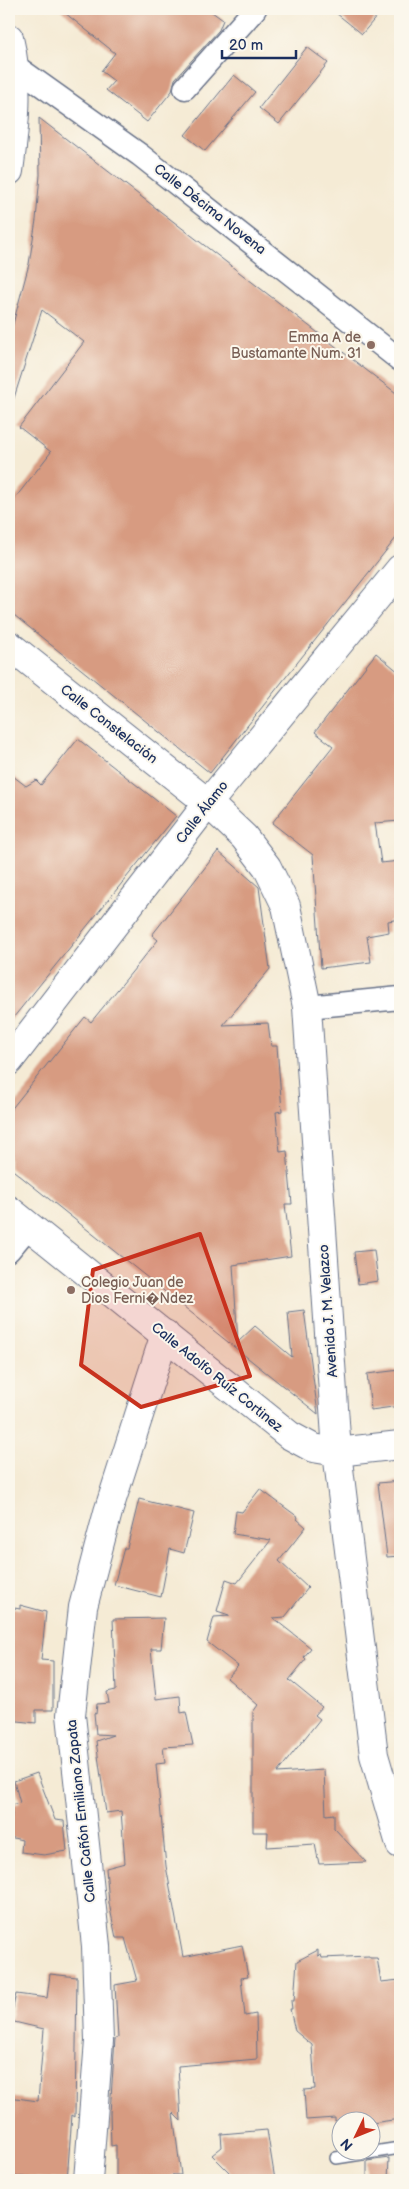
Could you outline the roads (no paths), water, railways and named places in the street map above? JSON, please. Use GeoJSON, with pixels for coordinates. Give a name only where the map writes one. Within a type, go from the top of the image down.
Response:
{"type":"FeatureCollection","features":[{"type":"Feature","properties":{"kind":"street"},"geometry":{"type":"LineString","coordinates":[[185,88],[255,9]]}},
{"type":"Feature","properties":{"kind":"street"},"geometry":{"type":"LineString","coordinates":[[9,38],[15,66],[15,125],[9,171]]}},
{"type":"Feature","properties":{"kind":"street","name":"Calle Décima Novena"},"geometry":{"type":"LineString","coordinates":[[15,66],[140,155],[400,360]]}},
{"type":"Feature","properties":{"kind":"street","name":"Calle Álamo"},"geometry":{"type":"LineString","coordinates":[[9,1061],[208,803],[400,569]]}},
{"type":"Feature","properties":{"kind":"street","name":"Calle Constelación"},"geometry":{"type":"LineString","coordinates":[[9,645],[208,803]]}},
{"type":"Feature","properties":{"kind":"street","name":"Avenida J. M. Velazco"},"geometry":{"type":"LineString","coordinates":[[208,803],[244,838],[268,867],[286,906],[307,1007],[337,1452],[374,1755],[400,1844]]}},
{"type":"Feature","properties":{"kind":"street"},"geometry":{"type":"LineString","coordinates":[[307,1007],[400,998]]}},
{"type":"Feature","properties":{"kind":"street"},"geometry":{"type":"LineString","coordinates":[[9,1250],[19,1218]]}},
{"type":"Feature","properties":{"kind":"street","name":"Calle Adolfo Ruíz Cortinez"},"geometry":{"type":"LineString","coordinates":[[19,1218],[289,1435],[313,1448],[337,1452],[400,1446]]}},
{"type":"Feature","properties":{"kind":"street","name":"Calle Cañón Emiliano Zapata"},"geometry":{"type":"LineString","coordinates":[[88,2180],[99,2041],[96,1956],[71,1715],[83,1607],[108,1512],[165,1334]]}},
{"type":"Feature","properties":{"kind":"lane"},"geometry":{"type":"LineString","coordinates":[[382,2151],[400,2148]]}},
{"type":"Feature","properties":{"kind":"place","name":"Emma A de Bustamante Num. 31"},"geometry":{"type":"Point","coordinates":[371,345]}},
{"type":"Feature","properties":{"kind":"place","name":"Colegio Juan de Dios Ferni�Ndez"},"geometry":{"type":"Point","coordinates":[71,1290]}}]}
